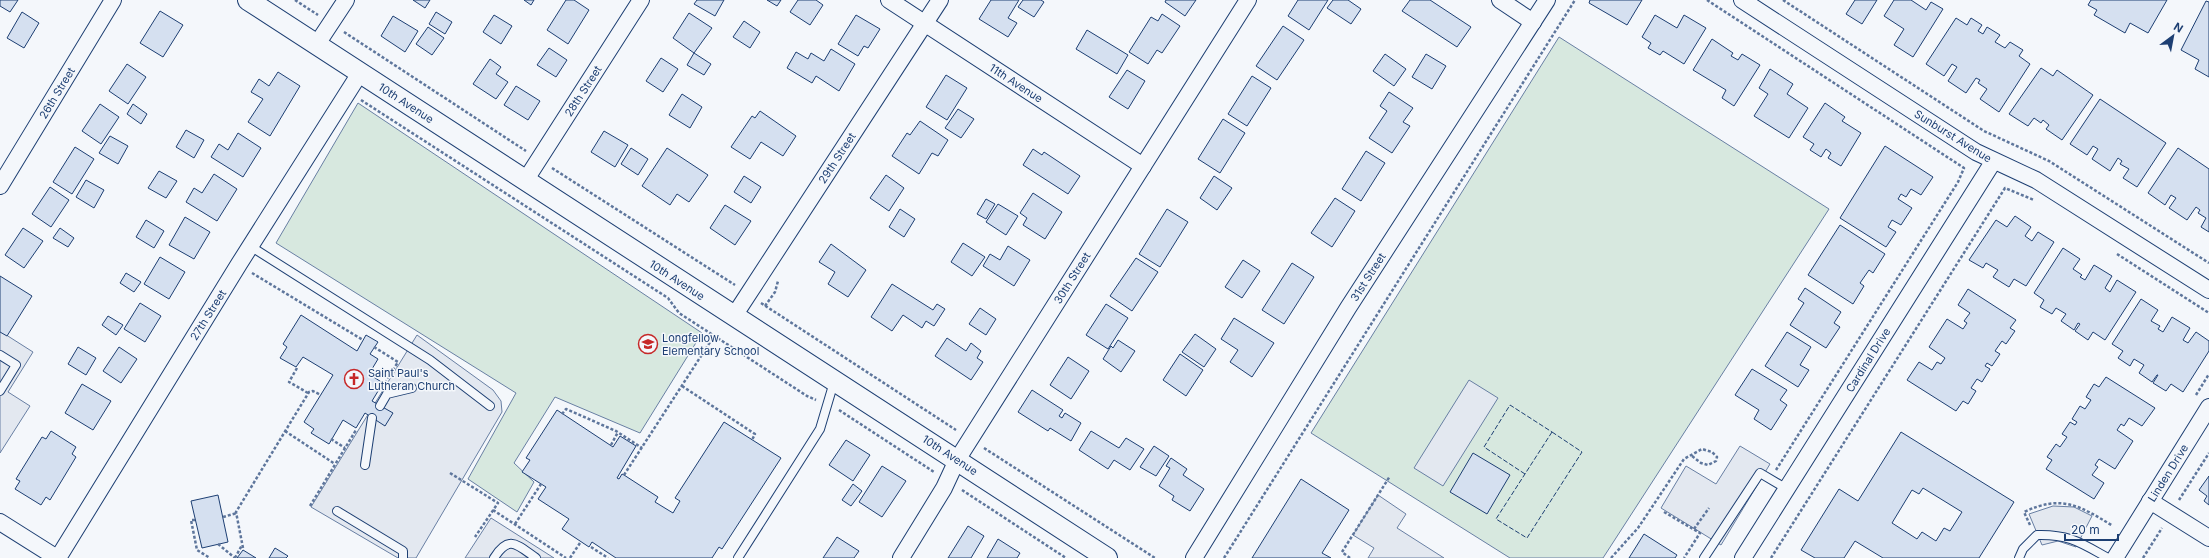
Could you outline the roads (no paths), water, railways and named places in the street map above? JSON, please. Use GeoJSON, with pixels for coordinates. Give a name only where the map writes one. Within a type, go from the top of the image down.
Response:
{"type":"FeatureCollection","features":[{"type":"Feature","properties":{"kind":"street","name":"26th Street"},"geometry":{"type":"LineString","coordinates":[[0,186],[113,0]]}},
{"type":"Feature","properties":{"kind":"street","name":"10th Avenue"},"geometry":{"type":"LineString","coordinates":[[248,0],[1107,558]]}},
{"type":"Feature","properties":{"kind":"street"},"geometry":{"type":"LineString","coordinates":[[317,44],[346,0]]}},
{"type":"Feature","properties":{"kind":"street","name":"28th Street"},"geometry":{"type":"LineString","coordinates":[[525,181],[641,0]]}},
{"type":"Feature","properties":{"kind":"street","name":"11th Avenue"},"geometry":{"type":"LineString","coordinates":[[889,0],[1143,166]]}},
{"type":"Feature","properties":{"kind":"street","name":"29th Street"},"geometry":{"type":"LineString","coordinates":[[734,316],[940,0]]}},
{"type":"Feature","properties":{"kind":"street","name":"30th Street"},"geometry":{"type":"LineString","coordinates":[[901,558],[948,481],[957,460],[1248,0]]}},
{"type":"Feature","properties":{"kind":"street"},"geometry":{"type":"LineString","coordinates":[[1500,0],[1533,22]]}},
{"type":"Feature","properties":{"kind":"street","name":"31st Street"},"geometry":{"type":"LineString","coordinates":[[1194,558],[1348,308],[1547,0]]}},
{"type":"Feature","properties":{"kind":"street","name":"Sunburst Avenue"},"geometry":{"type":"LineString","coordinates":[[1742,0],[1993,162],[2036,180],[2209,290]]}},
{"type":"Feature","properties":{"kind":"street","name":"27th Street"},"geometry":{"type":"LineString","coordinates":[[58,558],[250,246],[360,74]]}},
{"type":"Feature","properties":{"kind":"street","name":"Cardinal Drive"},"geometry":{"type":"LineString","coordinates":[[1744,558],[1993,162]]}},
{"type":"Feature","properties":{"kind":"street","name":"Linden Drive"},"geometry":{"type":"LineString","coordinates":[[2115,558],[2209,408]]}},
{"type":"Feature","properties":{"kind":"street"},"geometry":{"type":"LineString","coordinates":[[2150,501],[2209,538]]}},
{"type":"Feature","properties":{"kind":"street"},"geometry":{"type":"LineString","coordinates":[[0,522],[58,558]]}},
{"type":"Feature","properties":{"kind":"lane"},"geometry":{"type":"LineString","coordinates":[[250,246],[430,360],[490,406]]}},
{"type":"Feature","properties":{"kind":"lane"},"geometry":{"type":"LineString","coordinates":[[0,355],[16,365],[0,391]]}},
{"type":"Feature","properties":{"kind":"lane"},"geometry":{"type":"LineString","coordinates":[[738,558],[820,429],[835,381]]}},
{"type":"Feature","properties":{"kind":"lane"},"geometry":{"type":"LineString","coordinates":[[380,406],[387,394],[412,388]]}},
{"type":"Feature","properties":{"kind":"lane"},"geometry":{"type":"LineString","coordinates":[[365,465],[372,418]]}},
{"type":"Feature","properties":{"kind":"lane"},"geometry":{"type":"LineString","coordinates":[[1704,558],[1760,473],[1787,489]]}},
{"type":"Feature","properties":{"kind":"lane"},"geometry":{"type":"LineString","coordinates":[[337,511],[403,551],[403,558]]}},
{"type":"Feature","properties":{"kind":"lane"},"geometry":{"type":"LineString","coordinates":[[2019,558],[2023,549],[2037,535],[2057,534],[2080,542],[2108,558]]}},
{"type":"Feature","properties":{"kind":"lane"},"geometry":{"type":"LineString","coordinates":[[494,558],[501,546],[508,543],[515,545],[536,558]]}},
{"type":"Feature","properties":{"kind":"place","name":"Longfellow Elementary School"},"geometry":{"type":"Point","coordinates":[648,344]}},
{"type":"Feature","properties":{"kind":"place","name":"Saint Paul's Lutheran Church"},"geometry":{"type":"Point","coordinates":[354,379]}}]}
